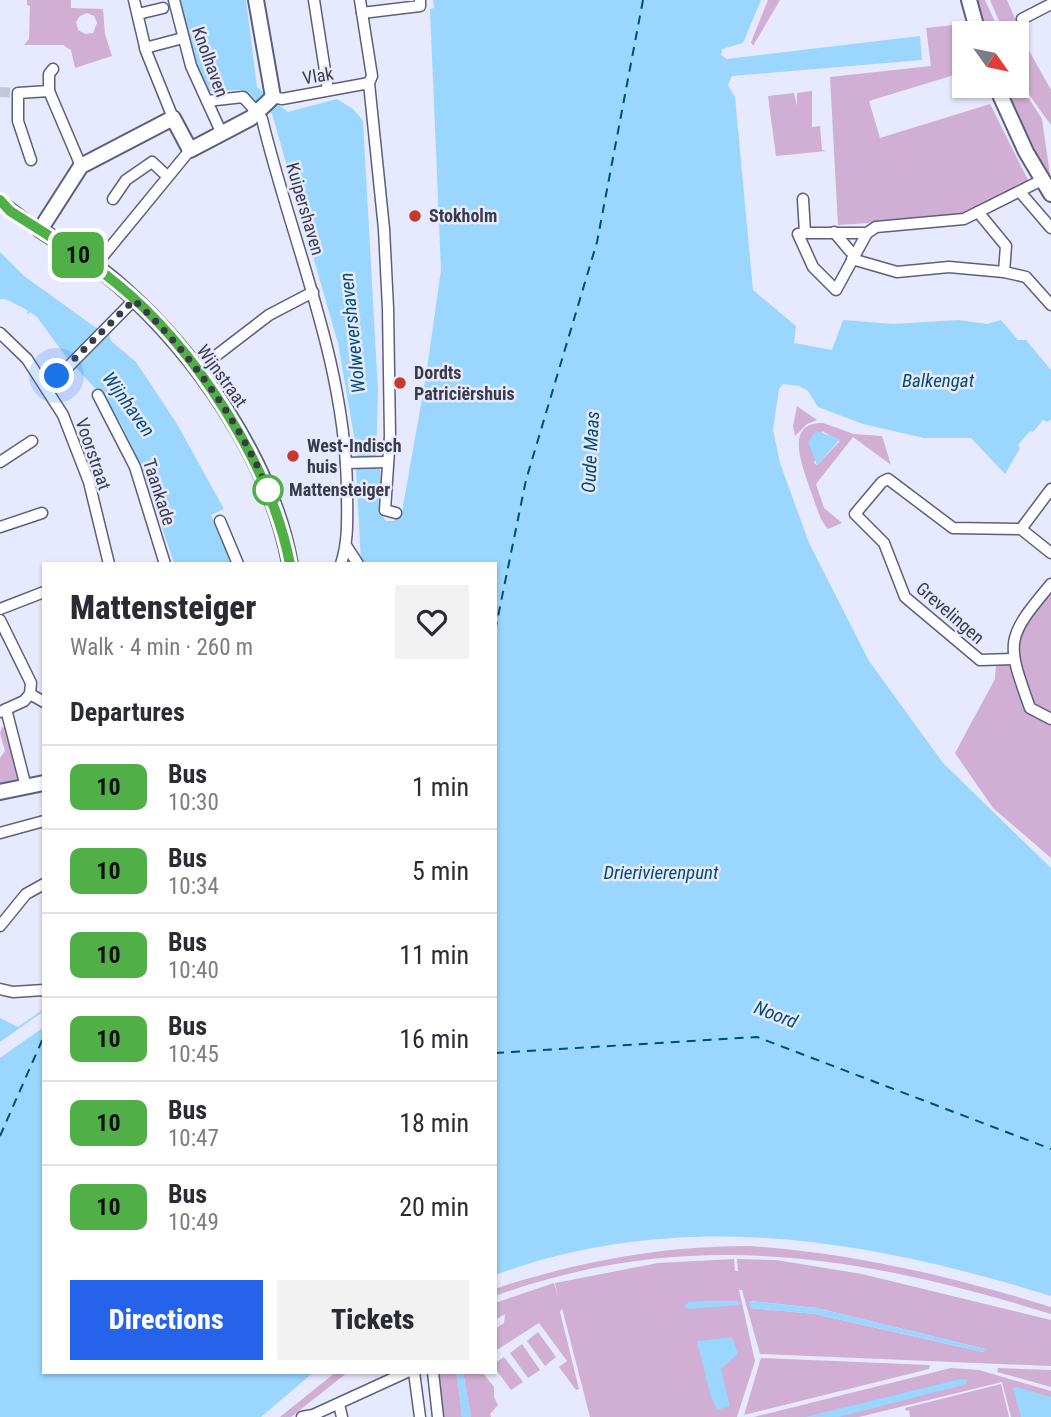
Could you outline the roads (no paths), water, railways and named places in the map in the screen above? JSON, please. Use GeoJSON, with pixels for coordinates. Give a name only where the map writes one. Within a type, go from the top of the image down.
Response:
{"type":"FeatureCollection","features":[{"type":"Feature","properties":{"kind":"street"},"geometry":{"type":"LineString","coordinates":[[134,0],[145,48],[173,118],[190,150]]}},
{"type":"Feature","properties":{"kind":"street","name":"Knolhaven"},"geometry":{"type":"LineString","coordinates":[[174,0],[183,38],[222,134]]}},
{"type":"Feature","properties":{"kind":"street"},"geometry":{"type":"LineString","coordinates":[[256,0],[264,105]]}},
{"type":"Feature","properties":{"kind":"street"},"geometry":{"type":"LineString","coordinates":[[314,0],[328,90]]}},
{"type":"Feature","properties":{"kind":"street"},"geometry":{"type":"LineString","coordinates":[[360,0],[372,76],[369,83],[384,229],[388,308],[390,436],[382,461],[385,510],[396,513]]}},
{"type":"Feature","properties":{"kind":"street"},"geometry":{"type":"LineString","coordinates":[[969,0],[975,21]]}},
{"type":"Feature","properties":{"kind":"street"},"geometry":{"type":"LineString","coordinates":[[362,13],[420,3]]}},
{"type":"Feature","properties":{"kind":"street"},"geometry":{"type":"LineString","coordinates":[[1022,19],[1051,4]]}},
{"type":"Feature","properties":{"kind":"street"},"geometry":{"type":"LineString","coordinates":[[138,14],[163,8]]}},
{"type":"Feature","properties":{"kind":"street"},"geometry":{"type":"LineString","coordinates":[[145,48],[183,38]]}},
{"type":"Feature","properties":{"kind":"street"},"geometry":{"type":"LineString","coordinates":[[53,69],[49,91],[81,166]]}},
{"type":"Feature","properties":{"kind":"street","name":"Vlak"},"geometry":{"type":"LineString","coordinates":[[264,105],[282,99],[369,83]]}},
{"type":"Feature","properties":{"kind":"street"},"geometry":{"type":"LineString","coordinates":[[31,160],[18,121],[18,93],[49,91]]}},
{"type":"Feature","properties":{"kind":"street"},"geometry":{"type":"LineString","coordinates":[[207,101],[243,97],[264,105]]}},
{"type":"Feature","properties":{"kind":"street"},"geometry":{"type":"LineString","coordinates":[[1001,98],[1012,125],[1051,194]]}},
{"type":"Feature","properties":{"kind":"street"},"geometry":{"type":"LineString","coordinates":[[94,267],[190,150],[222,134],[264,105]]}},
{"type":"Feature","properties":{"kind":"street","name":"Kuipershaven"},"geometry":{"type":"LineString","coordinates":[[264,105],[262,119],[335,372],[351,463],[347,547],[342,562]]}},
{"type":"Feature","properties":{"kind":"street"},"geometry":{"type":"LineString","coordinates":[[40,230],[81,166],[173,118]]}},
{"type":"Feature","properties":{"kind":"street"},"geometry":{"type":"LineString","coordinates":[[113,199],[126,180],[152,162],[167,176]]}},
{"type":"Feature","properties":{"kind":"street"},"geometry":{"type":"LineString","coordinates":[[867,233],[798,234],[813,267],[836,290],[851,255],[867,233],[876,227],[953,222],[1042,180]]}},
{"type":"Feature","properties":{"kind":"street"},"geometry":{"type":"LineString","coordinates":[[1020,192],[1051,229]]}},
{"type":"Feature","properties":{"kind":"street"},"geometry":{"type":"LineString","coordinates":[[803,199],[805,233]]}},
{"type":"Feature","properties":{"kind":"street","name":"Wijnstraat"},"geometry":{"type":"LineString","coordinates":[[0,200],[94,267],[134,300],[196,371],[255,461],[273,500],[289,562]]}},
{"type":"Feature","properties":{"kind":"street"},"geometry":{"type":"LineString","coordinates":[[978,212],[1006,246],[1004,272]]}},
{"type":"Feature","properties":{"kind":"street"},"geometry":{"type":"LineString","coordinates":[[834,232],[851,255],[897,272],[949,267],[1004,272],[1026,277],[1051,305]]}},
{"type":"Feature","properties":{"kind":"street"},"geometry":{"type":"LineString","coordinates":[[196,371],[269,315],[313,292]]}},
{"type":"Feature","properties":{"kind":"street"},"geometry":{"type":"LineString","coordinates":[[45,385],[69,366],[134,300]]}},
{"type":"Feature","properties":{"kind":"street","name":"Voorstraat"},"geometry":{"type":"LineString","coordinates":[[0,334],[14,344],[45,385],[63,415],[79,451],[108,562]]}},
{"type":"Feature","properties":{"kind":"street","name":"Taankade"},"geometry":{"type":"LineString","coordinates":[[98,396],[135,467],[164,562]]}},
{"type":"Feature","properties":{"kind":"street"},"geometry":{"type":"LineString","coordinates":[[0,462],[32,441]]}},
{"type":"Feature","properties":{"kind":"street"},"geometry":{"type":"LineString","coordinates":[[351,463],[382,461]]}},
{"type":"Feature","properties":{"kind":"street","name":"Grevelingen"},"geometry":{"type":"LineString","coordinates":[[1013,659],[980,660],[905,597],[884,542],[855,514],[882,482],[888,479],[953,528],[1021,529]]}},
{"type":"Feature","properties":{"kind":"street"},"geometry":{"type":"LineString","coordinates":[[1051,489],[1021,529],[1051,553]]}},
{"type":"Feature","properties":{"kind":"street"},"geometry":{"type":"LineString","coordinates":[[0,527],[42,513]]}},
{"type":"Feature","properties":{"kind":"street"},"geometry":{"type":"LineString","coordinates":[[220,521],[238,562]]}},
{"type":"Feature","properties":{"kind":"street"},"geometry":{"type":"LineString","coordinates":[[347,547],[357,562]]}},
{"type":"Feature","properties":{"kind":"street"},"geometry":{"type":"LineString","coordinates":[[1051,584],[1015,630],[1013,659],[1030,708],[1051,719]]}},
{"type":"Feature","properties":{"kind":"street"},"geometry":{"type":"LineString","coordinates":[[0,609],[42,593]]}},
{"type":"Feature","properties":{"kind":"street"},"geometry":{"type":"LineString","coordinates":[[0,620],[31,683],[30,694],[24,701],[3,710],[26,787]]}},
{"type":"Feature","properties":{"kind":"street"},"geometry":{"type":"LineString","coordinates":[[30,694],[42,701]]}},
{"type":"Feature","properties":{"kind":"street"},"geometry":{"type":"LineString","coordinates":[[0,792],[42,783]]}},
{"type":"Feature","properties":{"kind":"street"},"geometry":{"type":"LineString","coordinates":[[0,832],[42,822]]}},
{"type":"Feature","properties":{"kind":"street"},"geometry":{"type":"LineString","coordinates":[[0,926],[26,894],[42,885]]}},
{"type":"Feature","properties":{"kind":"street"},"geometry":{"type":"LineString","coordinates":[[0,989],[13,992],[42,990]]}},
{"type":"Feature","properties":{"kind":"street"},"geometry":{"type":"LineString","coordinates":[[302,1417],[339,1404],[403,1374]]}},
{"type":"Feature","properties":{"kind":"street"},"geometry":{"type":"LineString","coordinates":[[414,1374],[420,1417]]}},
{"type":"Feature","properties":{"kind":"street"},"geometry":{"type":"LineString","coordinates":[[433,1374],[438,1417]]}},
{"type":"Feature","properties":{"kind":"street"},"geometry":{"type":"LineString","coordinates":[[339,1404],[342,1417]]}},
{"type":"Feature","properties":{"kind":"water"},"geometry":{"type":"Polygon","coordinates":[[[178,0],[246,0],[257,87],[288,112],[337,99],[353,109],[363,121],[378,391],[376,458],[380,466],[383,516],[386,521],[394,521],[402,512],[441,270],[430,9],[434,8],[433,0],[761,0],[743,43],[722,49],[721,55],[727,59],[920,36],[922,60],[732,76],[728,85],[735,97],[753,290],[796,326],[794,343],[832,350],[843,320],[893,324],[958,320],[987,324],[1001,320],[1018,340],[1026,340],[1051,370],[1051,419],[1048,422],[1043,420],[1018,445],[1020,448],[1005,474],[971,438],[924,438],[863,424],[818,407],[808,391],[799,386],[783,384],[779,389],[773,430],[780,463],[809,543],[869,661],[943,763],[1051,868],[1051,1296],[913,1259],[843,1246],[774,1239],[704,1237],[634,1242],[565,1254],[497,1274],[497,562],[361,562],[356,468],[359,465],[338,343],[272,114],[243,90],[206,91],[188,43],[178,0]]]}},
{"type":"Feature","properties":{"kind":"water","name":"Wijnhaven"},"geometry":{"type":"Polygon","coordinates":[[[0,252],[24,276],[106,335],[109,333],[111,341],[136,362],[177,424],[224,509],[211,515],[232,562],[174,562],[141,465],[108,402],[67,358],[37,317],[30,312],[28,315],[27,310],[6,299],[0,299],[0,252]]]}},
{"type":"Feature","properties":{"kind":"water"},"geometry":{"type":"Polygon","coordinates":[[[816,431],[840,439],[817,465],[808,442],[816,431]]]}},
{"type":"Feature","properties":{"kind":"water"},"geometry":{"type":"Polygon","coordinates":[[[42,1010],[42,1374],[312,1374],[261,1417],[0,1417],[0,1018],[18,1027],[42,1010]]]}},
{"type":"Feature","properties":{"kind":"water"},"geometry":{"type":"Polygon","coordinates":[[[738,1301],[740,1305],[688,1309],[684,1306],[689,1302],[738,1301]]]}},
{"type":"Feature","properties":{"kind":"water"},"geometry":{"type":"Polygon","coordinates":[[[749,1301],[817,1308],[985,1349],[983,1352],[815,1314],[750,1308],[749,1301]]]}},
{"type":"Feature","properties":{"kind":"water"},"geometry":{"type":"Polygon","coordinates":[[[732,1337],[738,1354],[721,1369],[730,1406],[717,1410],[711,1397],[697,1341],[732,1337]]]}},
{"type":"Feature","properties":{"kind":"water"},"geometry":{"type":"Polygon","coordinates":[[[457,1374],[463,1374],[471,1417],[462,1417],[457,1374]]]}},
{"type":"Feature","properties":{"kind":"water"},"geometry":{"type":"Polygon","coordinates":[[[967,1379],[966,1384],[839,1417],[805,1417],[967,1379]]]}},
{"type":"Feature","properties":{"kind":"water"},"geometry":{"type":"Polygon","coordinates":[[[1013,1388],[1051,1397],[1051,1417],[1021,1417],[1013,1388]]]}},
{"type":"Feature","properties":{"kind":"tunnel"},"geometry":{"type":"LineString","coordinates":[[0,92],[18,93]]}},
{"type":"Feature","properties":{"kind":"place","name":"Stokholm"},"geometry":{"type":"Point","coordinates":[415,216]}},
{"type":"Feature","properties":{"kind":"place","name":"Dordts Patriciërshuis"},"geometry":{"type":"Point","coordinates":[400,383]}},
{"type":"Feature","properties":{"kind":"place","name":"West-Indisch huis"},"geometry":{"type":"Point","coordinates":[293,456]}},
{"type":"Feature","properties":{"kind":"place","name":"Mattensteiger"},"geometry":{"type":"Point","coordinates":[268,490]}},
{"type":"Feature","properties":{"kind":"water label","name":"Wolwevershaven"},"geometry":{"type":"Point","coordinates":[352,333]}},
{"type":"Feature","properties":{"kind":"water label","name":"Balkengat"},"geometry":{"type":"Point","coordinates":[938,380]}},
{"type":"Feature","properties":{"kind":"water label","name":"Oude Maas"},"geometry":{"type":"Point","coordinates":[590,452]}},
{"type":"Feature","properties":{"kind":"water label","name":"Drierivierenpunt"},"geometry":{"type":"Point","coordinates":[661,872]}},
{"type":"Feature","properties":{"kind":"water label","name":"Noord"},"geometry":{"type":"Point","coordinates":[776,1014]}}]}
